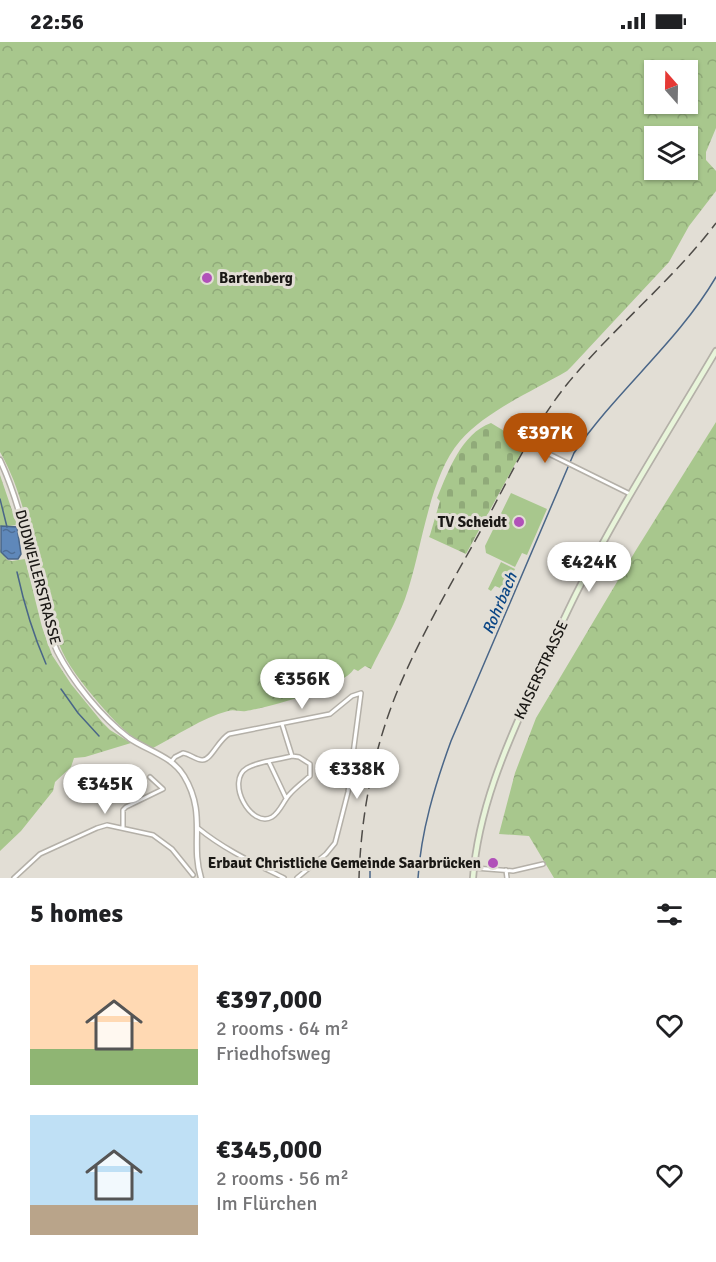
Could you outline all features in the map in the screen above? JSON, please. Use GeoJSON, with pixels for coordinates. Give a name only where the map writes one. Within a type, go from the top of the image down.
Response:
{"type":"FeatureCollection","features":[{"type":"Feature","properties":{"kind":"main road","name":"KAISERSTRASSE"},"geometry":{"type":"LineString","coordinates":[[472,878],[482,823],[506,745],[579,589],[631,495],[716,351]]}},
{"type":"Feature","properties":{"kind":"street"},"geometry":{"type":"LineString","coordinates":[[535,447],[631,495]]}},
{"type":"Feature","properties":{"kind":"street","name":"DUDWEILERSTRASSE"},"geometry":{"type":"LineString","coordinates":[[0,460],[20,507],[48,625],[58,652],[90,698],[114,725],[142,746],[171,762],[184,776],[197,811],[200,876]]}},
{"type":"Feature","properties":{"kind":"street"},"geometry":{"type":"LineString","coordinates":[[171,762],[183,753],[199,760],[206,760],[225,736],[330,714],[352,696],[361,693],[348,792],[335,843],[326,854],[297,878]]}},
{"type":"Feature","properties":{"kind":"street"},"geometry":{"type":"LineString","coordinates":[[282,724],[292,756]]}},
{"type":"Feature","properties":{"kind":"street"},"geometry":{"type":"LineString","coordinates":[[292,756],[306,759],[312,770],[310,777],[286,799],[275,814],[263,819],[252,815],[238,787],[241,773],[251,766],[292,756]]}},
{"type":"Feature","properties":{"kind":"street"},"geometry":{"type":"LineString","coordinates":[[269,762],[286,799]]}},
{"type":"Feature","properties":{"kind":"street"},"geometry":{"type":"LineString","coordinates":[[123,828],[123,810],[126,807],[163,789],[150,777]]}},
{"type":"Feature","properties":{"kind":"street"},"geometry":{"type":"LineString","coordinates":[[14,878],[40,854],[107,825],[153,835],[163,840],[181,858],[192,876],[200,876]]}},
{"type":"Feature","properties":{"kind":"street"},"geometry":{"type":"LineString","coordinates":[[198,828],[215,842],[284,878]]}},
{"type":"Feature","properties":{"kind":"street"},"geometry":{"type":"LineString","coordinates":[[473,867],[519,870],[543,864]]}},
{"type":"Feature","properties":{"kind":"street"},"geometry":{"type":"LineString","coordinates":[[506,870],[507,878]]}},
{"type":"Feature","properties":{"kind":"green space"},"geometry":{"type":"Polygon","coordinates":[[[0,42],[716,42],[716,128],[706,152],[706,160],[716,171],[716,191],[689,226],[669,262],[567,371],[510,402],[483,420],[460,441],[449,456],[433,495],[405,599],[371,669],[365,666],[358,671],[354,669],[347,676],[321,690],[287,701],[246,711],[230,710],[218,714],[153,748],[145,744],[129,734],[109,715],[81,681],[62,652],[50,620],[27,522],[11,475],[0,452],[0,42]]]}},
{"type":"Feature","properties":{"kind":"green space"},"geometry":{"type":"Polygon","coordinates":[[[716,422],[716,878],[554,878],[529,836],[499,834],[515,773],[536,718],[636,550],[716,422]]]}},
{"type":"Feature","properties":{"kind":"green space"},"geometry":{"type":"Polygon","coordinates":[[[491,423],[526,444],[466,554],[429,537],[440,501],[437,498],[457,454],[472,435],[491,423]]]}},
{"type":"Feature","properties":{"kind":"green space"},"geometry":{"type":"Polygon","coordinates":[[[0,475],[17,525],[0,527],[0,475]]]}},
{"type":"Feature","properties":{"kind":"green space","name":"TV Scheidt"},"geometry":{"type":"Polygon","coordinates":[[[511,493],[547,509],[527,555],[522,553],[515,567],[486,553],[485,546],[511,493]]]}},
{"type":"Feature","properties":{"kind":"green space"},"geometry":{"type":"Polygon","coordinates":[[[0,549],[7,560],[25,559],[42,627],[52,655],[71,684],[110,730],[131,743],[85,757],[74,758],[71,767],[55,782],[53,791],[21,831],[0,851],[0,549]]]}},
{"type":"Feature","properties":{"kind":"green space"},"geometry":{"type":"Polygon","coordinates":[[[501,562],[515,569],[505,590],[495,586],[491,591],[488,589],[501,562]]]}},
{"type":"Feature","properties":{"kind":"water"},"geometry":{"type":"Polygon","coordinates":[[[1,526],[17,527],[21,554],[18,559],[8,559],[1,552],[1,526]]]}},
{"type":"Feature","properties":{"kind":"waterway","name":"Rohrbach"},"geometry":{"type":"LineString","coordinates":[[418,878],[422,843],[430,808],[451,741],[574,453],[609,408],[684,323],[716,277]]}},
{"type":"Feature","properties":{"kind":"waterway"},"geometry":{"type":"LineString","coordinates":[[0,499],[7,527]]}},
{"type":"Feature","properties":{"kind":"waterway"},"geometry":{"type":"LineString","coordinates":[[17,572],[29,619],[46,664]]}},
{"type":"Feature","properties":{"kind":"waterway"},"geometry":{"type":"LineString","coordinates":[[61,689],[78,713],[99,736]]}},
{"type":"Feature","properties":{"kind":"waterway"},"geometry":{"type":"LineString","coordinates":[[370,863],[371,858]]}},
{"type":"Feature","properties":{"kind":"waterway"},"geometry":{"type":"LineString","coordinates":[[370,866],[370,878]]}},
{"type":"Feature","properties":{"kind":"railway"},"geometry":{"type":"LineString","coordinates":[[359,878],[362,831],[370,784],[381,737],[397,692],[427,628],[513,469],[533,433],[568,383],[681,265],[716,223]]}},
{"type":"Feature","properties":{"kind":"place","name":"Bartenberg"},"geometry":{"type":"Point","coordinates":[207,278]}},
{"type":"Feature","properties":{"kind":"place","name":"TV Scheidt"},"geometry":{"type":"Point","coordinates":[519,522]}},
{"type":"Feature","properties":{"kind":"place","name":"Erbaut Christliche Gemeinde Saarbrücken"},"geometry":{"type":"Point","coordinates":[493,863]}}]}
